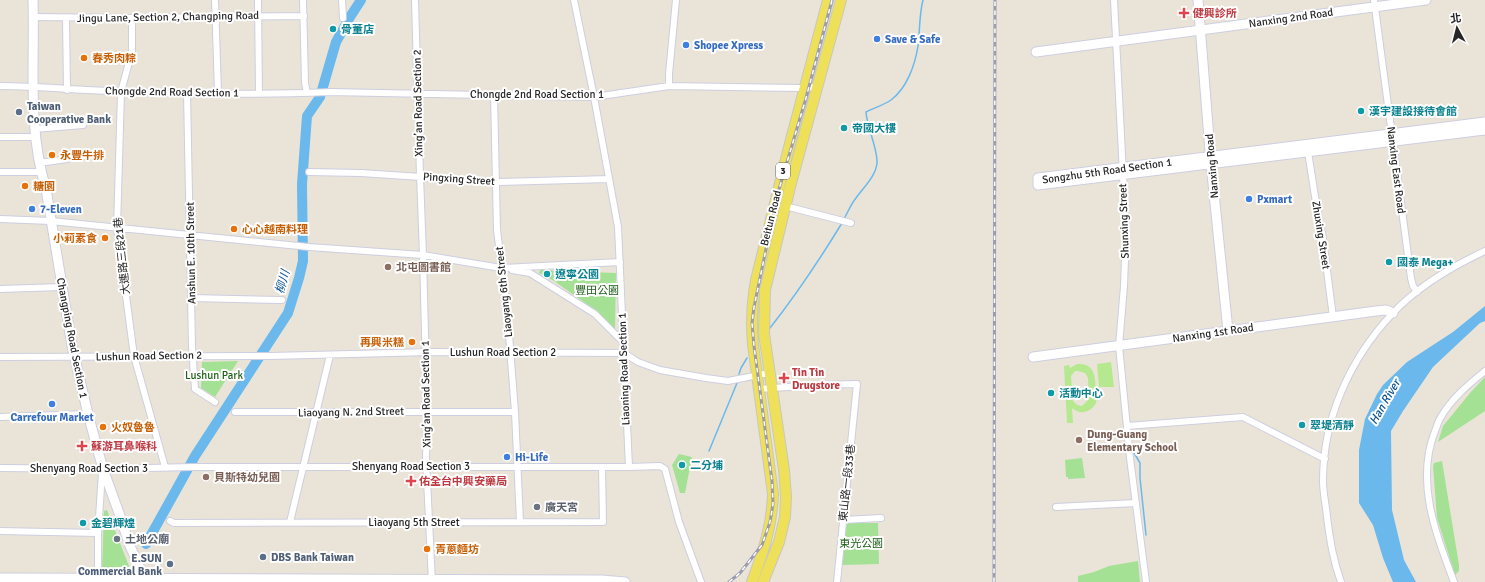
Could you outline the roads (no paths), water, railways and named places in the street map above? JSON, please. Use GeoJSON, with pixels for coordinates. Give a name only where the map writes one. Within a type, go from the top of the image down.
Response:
{"type":"FeatureCollection","features":[{"type":"Feature","properties":{"kind":"main road","name":"Beitun Road"},"geometry":{"type":"LineString","coordinates":[[757,375],[752,345],[752,311],[756,280],[804,88],[828,0]]}},
{"type":"Feature","properties":{"kind":"main road","name":"Beitun Road"},"geometry":{"type":"LineString","coordinates":[[769,373],[764,334],[765,290],[785,206],[841,0]]}},
{"type":"Feature","properties":{"kind":"main road","name":"3"},"geometry":{"type":"LineString","coordinates":[[763,582],[779,542],[786,497],[784,470],[769,373]]}},
{"type":"Feature","properties":{"kind":"main road","name":"3"},"geometry":{"type":"LineString","coordinates":[[752,582],[768,536],[773,499],[757,375]]}},
{"type":"Feature","properties":{"kind":"street","name":"Changping Road Section 1"},"geometry":{"type":"LineString","coordinates":[[32,0],[32,86],[34,133],[41,172],[46,189],[75,357],[88,414],[103,469],[130,546],[145,580]]}},
{"type":"Feature","properties":{"kind":"street"},"geometry":{"type":"LineString","coordinates":[[215,0],[218,93]]}},
{"type":"Feature","properties":{"kind":"street"},"geometry":{"type":"LineString","coordinates":[[258,0],[259,93]]}},
{"type":"Feature","properties":{"kind":"street"},"geometry":{"type":"LineString","coordinates":[[303,0],[305,83],[310,93]]}},
{"type":"Feature","properties":{"kind":"street"},"geometry":{"type":"LineString","coordinates":[[342,0],[343,18]]}},
{"type":"Feature","properties":{"kind":"street","name":"Xing’an Road Section 2"},"geometry":{"type":"LineString","coordinates":[[415,0],[423,255]]}},
{"type":"Feature","properties":{"kind":"street","name":"Liaoning Road Section 1"},"geometry":{"type":"LineString","coordinates":[[574,0],[594,96],[618,227],[628,466]]}},
{"type":"Feature","properties":{"kind":"street"},"geometry":{"type":"LineString","coordinates":[[669,86],[676,0]]}},
{"type":"Feature","properties":{"kind":"street","name":"Shunxing Street"},"geometry":{"type":"LineString","coordinates":[[1114,0],[1126,232],[1119,346],[1146,582]]}},
{"type":"Feature","properties":{"kind":"street","name":"Nanxing Road"},"geometry":{"type":"LineString","coordinates":[[1198,0],[1211,160],[1228,331]]}},
{"type":"Feature","properties":{"kind":"street","name":"Nanxing 2nd Road"},"geometry":{"type":"LineString","coordinates":[[1036,52],[1201,30],[1374,3],[1426,0]]}},
{"type":"Feature","properties":{"kind":"street","name":"Nanxing East Road"},"geometry":{"type":"LineString","coordinates":[[1374,3],[1411,278],[1413,286],[1417,292]]}},
{"type":"Feature","properties":{"kind":"street","name":"Jingu Lane, Section 2, Changping Road"},"geometry":{"type":"LineString","coordinates":[[33,17],[215,18],[304,16]]}},
{"type":"Feature","properties":{"kind":"street"},"geometry":{"type":"LineString","coordinates":[[66,18],[67,90]]}},
{"type":"Feature","properties":{"kind":"street","name":"大連路三段21巷"},"geometry":{"type":"LineString","coordinates":[[132,18],[132,50],[121,92],[117,228],[134,356],[165,467]]}},
{"type":"Feature","properties":{"kind":"street","name":"Chongde 2nd Road Section 1"},"geometry":{"type":"LineString","coordinates":[[0,86],[32,86],[67,90],[121,92],[329,92],[594,96],[669,86],[804,88],[817,86]]}},
{"type":"Feature","properties":{"kind":"street","name":"Anshun E. 10th Street"},"geometry":{"type":"LineString","coordinates":[[187,93],[191,298],[195,389],[215,402]]}},
{"type":"Feature","properties":{"kind":"street","name":"Liaoyang 6th Street"},"geometry":{"type":"LineString","coordinates":[[494,95],[497,230],[507,310],[515,412],[520,522]]}},
{"type":"Feature","properties":{"kind":"street","name":"Songzhu 5th Road Section 1"},"geometry":{"type":"LineString","coordinates":[[1211,160],[1308,152],[1485,122]]}},
{"type":"Feature","properties":{"kind":"street"},"geometry":{"type":"LineString","coordinates":[[0,137],[83,125]]}},
{"type":"Feature","properties":{"kind":"street","name":"Songzhu 5th Road Section 1"},"geometry":{"type":"LineString","coordinates":[[1122,172],[1038,178],[1038,185],[1122,172],[1392,137],[1485,130]]}},
{"type":"Feature","properties":{"kind":"street","name":"Zhuxing Street"},"geometry":{"type":"LineString","coordinates":[[1308,152],[1320,228],[1322,232],[1333,317]]}},
{"type":"Feature","properties":{"kind":"street"},"geometry":{"type":"LineString","coordinates":[[39,162],[66,159]]}},
{"type":"Feature","properties":{"kind":"street"},"geometry":{"type":"LineString","coordinates":[[0,172],[41,172]]}},
{"type":"Feature","properties":{"kind":"street","name":"Pingxing Street"},"geometry":{"type":"LineString","coordinates":[[309,172],[420,176],[496,182],[609,179]]}},
{"type":"Feature","properties":{"kind":"street"},"geometry":{"type":"LineString","coordinates":[[785,206],[849,222]]}},
{"type":"Feature","properties":{"kind":"street"},"geometry":{"type":"LineString","coordinates":[[0,219],[51,221],[309,247],[423,255],[530,273],[595,314],[622,341]]}},
{"type":"Feature","properties":{"kind":"street"},"geometry":{"type":"LineString","coordinates":[[1341,582],[1331,549],[1323,482],[1331,422],[1338,397],[1349,374],[1366,346],[1393,313],[1417,292],[1470,258],[1485,251]]}},
{"type":"Feature","properties":{"kind":"street","name":"Xing’an Road Section 1"},"geometry":{"type":"LineString","coordinates":[[423,255],[427,411],[426,467],[430,567],[432,581]]}},
{"type":"Feature","properties":{"kind":"street"},"geometry":{"type":"LineString","coordinates":[[501,268],[620,262]]}},
{"type":"Feature","properties":{"kind":"street"},"geometry":{"type":"LineString","coordinates":[[0,289],[62,287]]}},
{"type":"Feature","properties":{"kind":"street"},"geometry":{"type":"LineString","coordinates":[[191,298],[282,300]]}},
{"type":"Feature","properties":{"kind":"street","name":"Nanxing 1st Road"},"geometry":{"type":"LineString","coordinates":[[1033,357],[1386,310],[1393,313]]}},
{"type":"Feature","properties":{"kind":"street","name":"Lushun Road Section 2"},"geometry":{"type":"LineString","coordinates":[[0,357],[193,355],[265,356],[426,352],[624,353]]}},
{"type":"Feature","properties":{"kind":"street"},"geometry":{"type":"LineString","coordinates":[[624,353],[638,362],[660,370],[728,381],[769,373]]}},
{"type":"Feature","properties":{"kind":"street"},"geometry":{"type":"LineString","coordinates":[[290,522],[330,355]]}},
{"type":"Feature","properties":{"kind":"street"},"geometry":{"type":"LineString","coordinates":[[1454,582],[1429,505],[1427,480],[1430,444],[1441,417],[1456,398],[1485,370]]}},
{"type":"Feature","properties":{"kind":"street","name":"東山路一段33巷"},"geometry":{"type":"LineString","coordinates":[[771,388],[857,384],[837,582]]}},
{"type":"Feature","properties":{"kind":"street"},"geometry":{"type":"LineString","coordinates":[[758,389],[771,388]]}},
{"type":"Feature","properties":{"kind":"street","name":"Liaoyang N. 2nd Street"},"geometry":{"type":"LineString","coordinates":[[234,412],[515,412]]}},
{"type":"Feature","properties":{"kind":"street"},"geometry":{"type":"LineString","coordinates":[[0,417],[88,414]]}},
{"type":"Feature","properties":{"kind":"street"},"geometry":{"type":"LineString","coordinates":[[1127,426],[1243,417],[1325,459]]}},
{"type":"Feature","properties":{"kind":"street","name":"Shenyang Road Section 3"},"geometry":{"type":"LineString","coordinates":[[0,468],[103,469],[193,466],[628,466]]}},
{"type":"Feature","properties":{"kind":"street"},"geometry":{"type":"LineString","coordinates":[[628,466],[660,466],[665,469],[679,522],[701,582]]}},
{"type":"Feature","properties":{"kind":"street","name":"Liaoyang 5th Street"},"geometry":{"type":"LineString","coordinates":[[170,521],[174,523],[603,522],[602,467]]}},
{"type":"Feature","properties":{"kind":"street"},"geometry":{"type":"LineString","coordinates":[[98,578],[99,511],[103,469]]}},
{"type":"Feature","properties":{"kind":"street"},"geometry":{"type":"LineString","coordinates":[[1056,507],[1136,503]]}},
{"type":"Feature","properties":{"kind":"street"},"geometry":{"type":"LineString","coordinates":[[843,520],[881,518]]}},
{"type":"Feature","properties":{"kind":"street"},"geometry":{"type":"LineString","coordinates":[[0,531],[98,533]]}},
{"type":"Feature","properties":{"kind":"street"},"geometry":{"type":"LineString","coordinates":[[0,578],[432,581],[602,580],[625,582]]}},
{"type":"Feature","properties":{"kind":"water","name":"Han River"},"geometry":{"type":"Polygon","coordinates":[[[1485,306],[1485,321],[1480,323],[1433,367],[1391,431],[1392,510],[1404,560],[1416,582],[1393,582],[1383,558],[1373,525],[1359,503],[1359,450],[1365,419],[1383,385],[1407,362],[1453,332],[1485,306]]]}},
{"type":"Feature","properties":{"kind":"waterway","name":"柳川"},"geometry":{"type":"LineString","coordinates":[[146,544],[195,456],[288,313],[303,261],[302,184],[307,116],[320,97],[336,42],[361,0]]}},
{"type":"Feature","properties":{"kind":"waterway"},"geometry":{"type":"LineString","coordinates":[[844,219],[853,203],[872,177],[876,168],[876,151],[868,125],[866,112],[891,100],[906,83],[915,61],[923,0]]}},
{"type":"Feature","properties":{"kind":"waterway"},"geometry":{"type":"LineString","coordinates":[[770,328],[808,277],[842,223]]}},
{"type":"Feature","properties":{"kind":"waterway"},"geometry":{"type":"LineString","coordinates":[[739,374],[747,358]]}},
{"type":"Feature","properties":{"kind":"waterway"},"geometry":{"type":"LineString","coordinates":[[709,451],[737,383]]}},
{"type":"Feature","properties":{"kind":"waterway"},"geometry":{"type":"LineString","coordinates":[[1133,451],[1140,463],[1140,478],[1146,535]]}},
{"type":"Feature","properties":{"kind":"railway"},"geometry":{"type":"LineString","coordinates":[[729,582],[740,573],[762,545],[770,522],[773,504],[772,481],[752,323],[777,196],[806,98],[832,0]]}},
{"type":"Feature","properties":{"kind":"railway"},"geometry":{"type":"LineString","coordinates":[[994,582],[995,0]]}},
{"type":"Feature","properties":{"kind":"place","name":"健興診所"},"geometry":{"type":"Point","coordinates":[1184,13]}},
{"type":"Feature","properties":{"kind":"place","name":"骨董店"},"geometry":{"type":"Point","coordinates":[333,29]}},
{"type":"Feature","properties":{"kind":"place","name":"Save & Safe"},"geometry":{"type":"Point","coordinates":[877,39]}},
{"type":"Feature","properties":{"kind":"place","name":"Shopee Xpress"},"geometry":{"type":"Point","coordinates":[686,45]}},
{"type":"Feature","properties":{"kind":"place","name":"春秀肉粽"},"geometry":{"type":"Point","coordinates":[84,58]}},
{"type":"Feature","properties":{"kind":"place","name":"漢宇建設接待會館"},"geometry":{"type":"Point","coordinates":[1361,111]}},
{"type":"Feature","properties":{"kind":"place","name":"Taiwan Cooperative Bank"},"geometry":{"type":"Point","coordinates":[19,112]}},
{"type":"Feature","properties":{"kind":"place","name":"帝國大樓"},"geometry":{"type":"Point","coordinates":[844,128]}},
{"type":"Feature","properties":{"kind":"place","name":"永豐牛排"},"geometry":{"type":"Point","coordinates":[52,155]}},
{"type":"Feature","properties":{"kind":"place","name":"糖園"},"geometry":{"type":"Point","coordinates":[25,186]}},
{"type":"Feature","properties":{"kind":"place","name":"Pxmart"},"geometry":{"type":"Point","coordinates":[1249,199]}},
{"type":"Feature","properties":{"kind":"place","name":"7-Eleven"},"geometry":{"type":"Point","coordinates":[32,209]}},
{"type":"Feature","properties":{"kind":"place","name":"心心越南料理"},"geometry":{"type":"Point","coordinates":[234,229]}},
{"type":"Feature","properties":{"kind":"place","name":"小莉素食"},"geometry":{"type":"Point","coordinates":[105,238]}},
{"type":"Feature","properties":{"kind":"place","name":"國泰 Mega+"},"geometry":{"type":"Point","coordinates":[1389,262]}},
{"type":"Feature","properties":{"kind":"place","name":"北屯圖書館"},"geometry":{"type":"Point","coordinates":[388,267]}},
{"type":"Feature","properties":{"kind":"place","name":"遼寧公園"},"geometry":{"type":"Point","coordinates":[547,274]}},
{"type":"Feature","properties":{"kind":"place","name":"再興米糕"},"geometry":{"type":"Point","coordinates":[412,342]}},
{"type":"Feature","properties":{"kind":"place","name":"Tin Tin Drugstore"},"geometry":{"type":"Point","coordinates":[784,378]}},
{"type":"Feature","properties":{"kind":"place","name":"活動中心"},"geometry":{"type":"Point","coordinates":[1051,393]}},
{"type":"Feature","properties":{"kind":"place","name":"Carrefour Market"},"geometry":{"type":"Point","coordinates":[52,404]}},
{"type":"Feature","properties":{"kind":"place","name":"翠堤清靜"},"geometry":{"type":"Point","coordinates":[1302,425]}},
{"type":"Feature","properties":{"kind":"place","name":"火奴魯魯"},"geometry":{"type":"Point","coordinates":[103,427]}},
{"type":"Feature","properties":{"kind":"place","name":"Dung-Guang Elementary School"},"geometry":{"type":"Point","coordinates":[1079,440]}},
{"type":"Feature","properties":{"kind":"place","name":"蘇游耳鼻喉科"},"geometry":{"type":"Point","coordinates":[82,446]}},
{"type":"Feature","properties":{"kind":"place","name":"Hi-Life"},"geometry":{"type":"Point","coordinates":[507,457]}},
{"type":"Feature","properties":{"kind":"place","name":"二分埔"},"geometry":{"type":"Point","coordinates":[682,465]}},
{"type":"Feature","properties":{"kind":"place","name":"貝斯特幼兒園"},"geometry":{"type":"Point","coordinates":[206,477]}},
{"type":"Feature","properties":{"kind":"place","name":"佑全台中興安藥局"},"geometry":{"type":"Point","coordinates":[411,481]}},
{"type":"Feature","properties":{"kind":"place","name":"廣天宮"},"geometry":{"type":"Point","coordinates":[537,507]}},
{"type":"Feature","properties":{"kind":"place","name":"金碧輝煌"},"geometry":{"type":"Point","coordinates":[83,523]}},
{"type":"Feature","properties":{"kind":"place","name":"土地公廟"},"geometry":{"type":"Point","coordinates":[117,539]}},
{"type":"Feature","properties":{"kind":"place","name":"青蔥麵坊"},"geometry":{"type":"Point","coordinates":[427,549]}},
{"type":"Feature","properties":{"kind":"place","name":"DBS Bank Taiwan"},"geometry":{"type":"Point","coordinates":[263,557]}},
{"type":"Feature","properties":{"kind":"place","name":"E.SUN Commercial Bank"},"geometry":{"type":"Point","coordinates":[170,564]}},
{"type":"Feature","properties":{"kind":"park label","name":"豐田公園"},"geometry":{"type":"Point","coordinates":[597,290]}},
{"type":"Feature","properties":{"kind":"park label","name":"Lushun Park"},"geometry":{"type":"Point","coordinates":[214,375]}},
{"type":"Feature","properties":{"kind":"park label","name":"東光公園"},"geometry":{"type":"Point","coordinates":[861,543]}}]}
